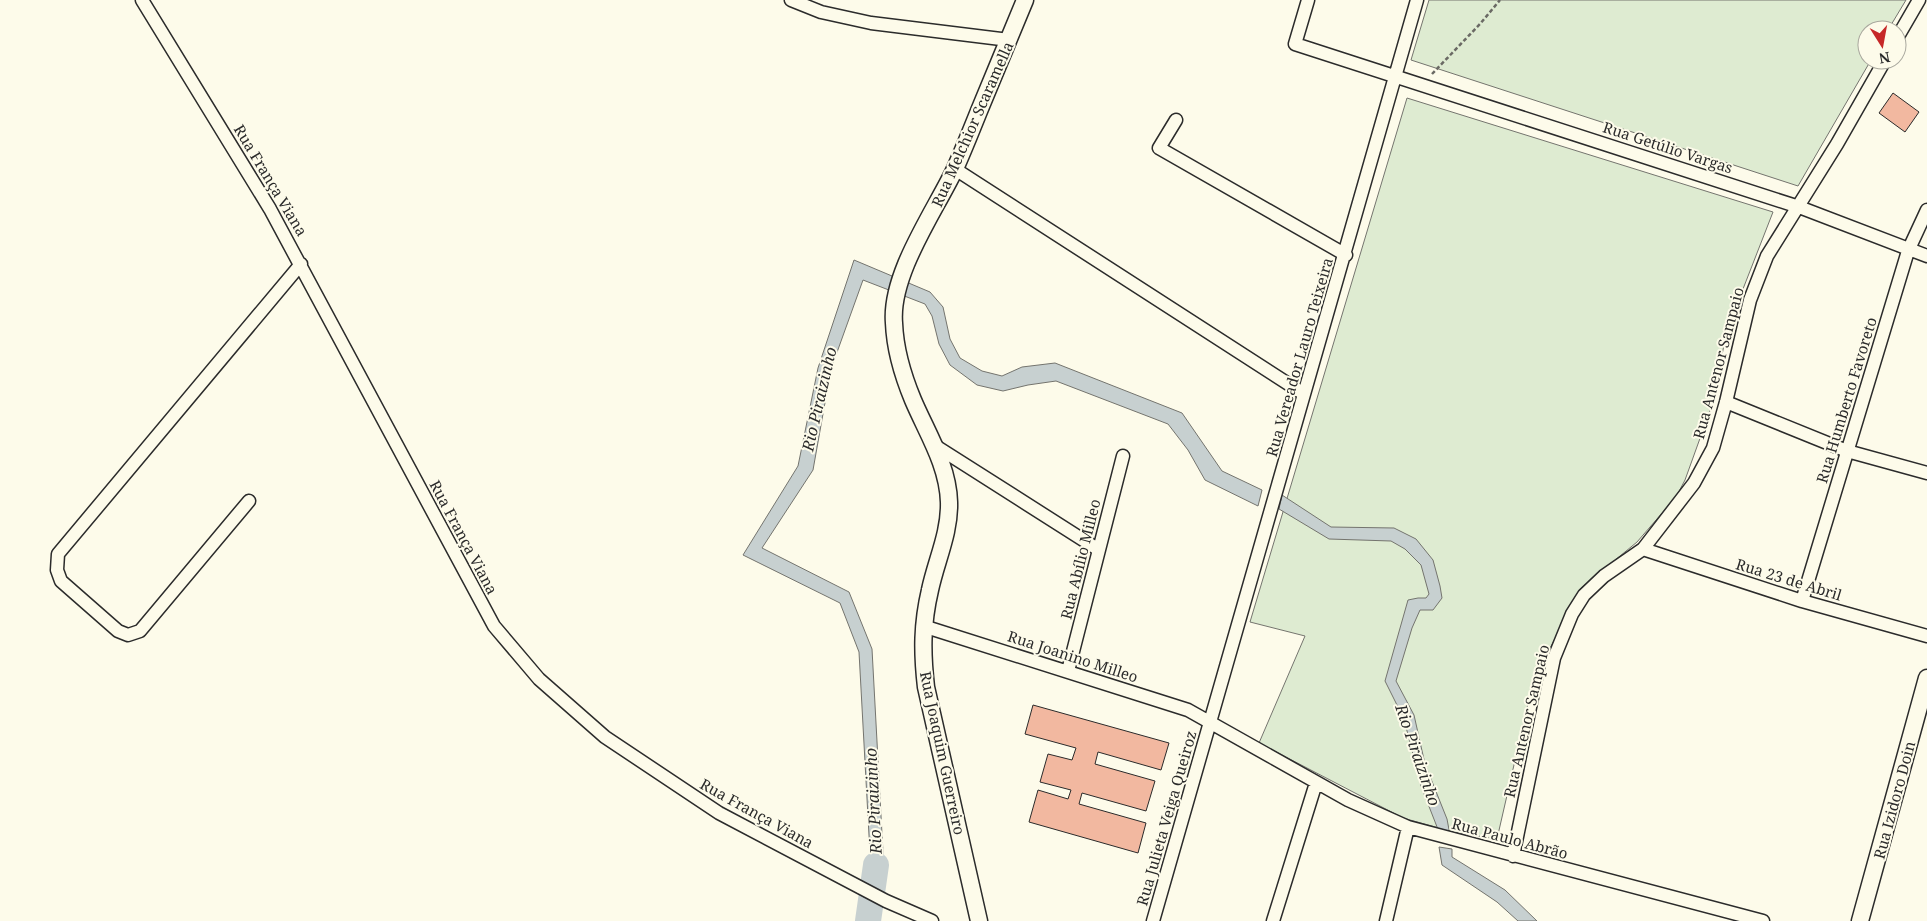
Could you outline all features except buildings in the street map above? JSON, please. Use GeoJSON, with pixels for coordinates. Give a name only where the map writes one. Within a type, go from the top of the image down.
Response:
{"type":"FeatureCollection","features":[{"type":"Feature","properties":{"kind":"street","name":"Rua França Viana"},"geometry":{"type":"LineString","coordinates":[[142,0],[270,209],[301,264],[494,626],[539,679],[605,737],[720,813],[886,901],[932,921]]}},
{"type":"Feature","properties":{"kind":"street"},"geometry":{"type":"LineString","coordinates":[[791,0],[821,12],[870,23],[1009,40]]}},
{"type":"Feature","properties":{"kind":"street","name":"Rua Melchior Scaramella"},"geometry":{"type":"LineString","coordinates":[[895,296],[903,274],[955,170],[1025,0]]}},
{"type":"Feature","properties":{"kind":"street","name":"Rua Getúlio Vargas"},"geometry":{"type":"LineString","coordinates":[[1308,0],[1295,44],[1396,75],[1799,207],[1927,256]]}},
{"type":"Feature","properties":{"kind":"street","name":"Rua Vereador Lauro Teixeira"},"geometry":{"type":"LineString","coordinates":[[1210,723],[1418,0]]}},
{"type":"Feature","properties":{"kind":"street"},"geometry":{"type":"LineString","coordinates":[[1907,21],[1919,0]]}},
{"type":"Feature","properties":{"kind":"street","name":"Rua Antenor Sampaio"},"geometry":{"type":"LineString","coordinates":[[1513,856],[1554,658],[1572,614],[1584,595],[1604,576],[1643,550],[1694,483],[1713,448],[1750,300],[1768,256],[1799,207],[1878,70]]}},
{"type":"Feature","properties":{"kind":"street"},"geometry":{"type":"LineString","coordinates":[[1176,120],[1159,148],[1346,255]]}},
{"type":"Feature","properties":{"kind":"street"},"geometry":{"type":"LineString","coordinates":[[955,170],[1304,394]]}},
{"type":"Feature","properties":{"kind":"street","name":"Rua Humberto Favoreto"},"geometry":{"type":"LineString","coordinates":[[1802,602],[1908,250],[1927,210]]}},
{"type":"Feature","properties":{"kind":"street"},"geometry":{"type":"LineString","coordinates":[[248,501],[140,630],[128,635],[118,631],[61,581],[57,570],[58,554],[301,264]]}},
{"type":"Feature","properties":{"kind":"street","name":"Rua Joaquim Guerreiro"},"geometry":{"type":"LineString","coordinates":[[895,296],[893,322],[898,354],[912,398],[934,444],[948,482],[949,504],[946,532],[930,588],[923,626],[923,657],[926,687],[979,921]]}},
{"type":"Feature","properties":{"kind":"street"},"geometry":{"type":"LineString","coordinates":[[1726,402],[1847,451],[1927,473]]}},
{"type":"Feature","properties":{"kind":"street"},"geometry":{"type":"LineString","coordinates":[[934,444],[1099,550]]}},
{"type":"Feature","properties":{"kind":"street","name":"Rua Abílio Milleo"},"geometry":{"type":"LineString","coordinates":[[1068,671],[1123,456]]}},
{"type":"Feature","properties":{"kind":"street","name":"Rua 23 de Abril"},"geometry":{"type":"LineString","coordinates":[[1643,550],[1802,602],[1927,636]]}},
{"type":"Feature","properties":{"kind":"street","name":"Rua Joanino Milleo"},"geometry":{"type":"LineString","coordinates":[[923,626],[1188,710],[1210,723]]}},
{"type":"Feature","properties":{"kind":"street","name":"Rua Izidoro Doin"},"geometry":{"type":"LineString","coordinates":[[1860,921],[1927,678]]}},
{"type":"Feature","properties":{"kind":"street","name":"Rua Paulo Abrão"},"geometry":{"type":"LineString","coordinates":[[1210,723],[1348,800],[1408,827],[1763,921]]}},
{"type":"Feature","properties":{"kind":"street","name":"Rua Julieta Veiga Queiroz"},"geometry":{"type":"LineString","coordinates":[[1153,921],[1210,723]]}},
{"type":"Feature","properties":{"kind":"street"},"geometry":{"type":"LineString","coordinates":[[1273,921],[1316,783]]}},
{"type":"Feature","properties":{"kind":"street"},"geometry":{"type":"LineString","coordinates":[[1386,921],[1408,827]]}},
{"type":"Feature","properties":{"kind":"path"},"geometry":{"type":"LineString","coordinates":[[1422,85],[1500,0]]}},
{"type":"Feature","properties":{"kind":"green space"},"geometry":{"type":"Polygon","coordinates":[[[1429,0],[1906,0],[1894,20],[1857,20],[1857,70],[1865,70],[1798,186],[1411,60],[1429,0]]]}},
{"type":"Feature","properties":{"kind":"green space"},"geometry":{"type":"Polygon","coordinates":[[[1407,98],[1773,212],[1727,330],[1712,405],[1685,480],[1676,497],[1637,542],[1580,589],[1533,682],[1497,839],[1453,832],[1403,818],[1259,743],[1305,636],[1250,622],[1407,98]]]}},
{"type":"Feature","properties":{"kind":"water"},"geometry":{"type":"Polygon","coordinates":[[[854,260],[930,292],[943,307],[950,339],[960,358],[982,371],[1002,376],[1022,367],[1055,363],[1182,413],[1222,471],[1262,490],[1258,506],[1205,480],[1188,450],[1168,424],[1056,381],[1003,391],[977,385],[950,365],[939,344],[932,316],[925,304],[863,280],[831,369],[813,470],[762,548],[849,592],[872,649],[884,871],[878,894],[867,891],[871,872],[859,652],[840,603],[743,555],[798,466],[818,368],[854,260]]]}},
{"type":"Feature","properties":{"kind":"water"},"geometry":{"type":"Polygon","coordinates":[[[1282,495],[1331,527],[1394,528],[1416,539],[1433,560],[1442,598],[1433,610],[1420,610],[1412,628],[1396,681],[1414,715],[1425,764],[1447,819],[1450,835],[1439,832],[1421,786],[1404,719],[1385,681],[1408,600],[1426,598],[1429,594],[1421,565],[1405,549],[1391,541],[1329,539],[1279,509],[1282,495]]]}},
{"type":"Feature","properties":{"kind":"water"},"geometry":{"type":"Polygon","coordinates":[[[1439,847],[1452,849],[1452,857],[1505,890],[1537,921],[1518,921],[1497,902],[1442,865],[1439,847]]]}},
{"type":"Feature","properties":{"kind":"waterway","name":"Rio Piraizinho"},"geometry":{"type":"LineString","coordinates":[[868,921],[876,865]]}}]}
